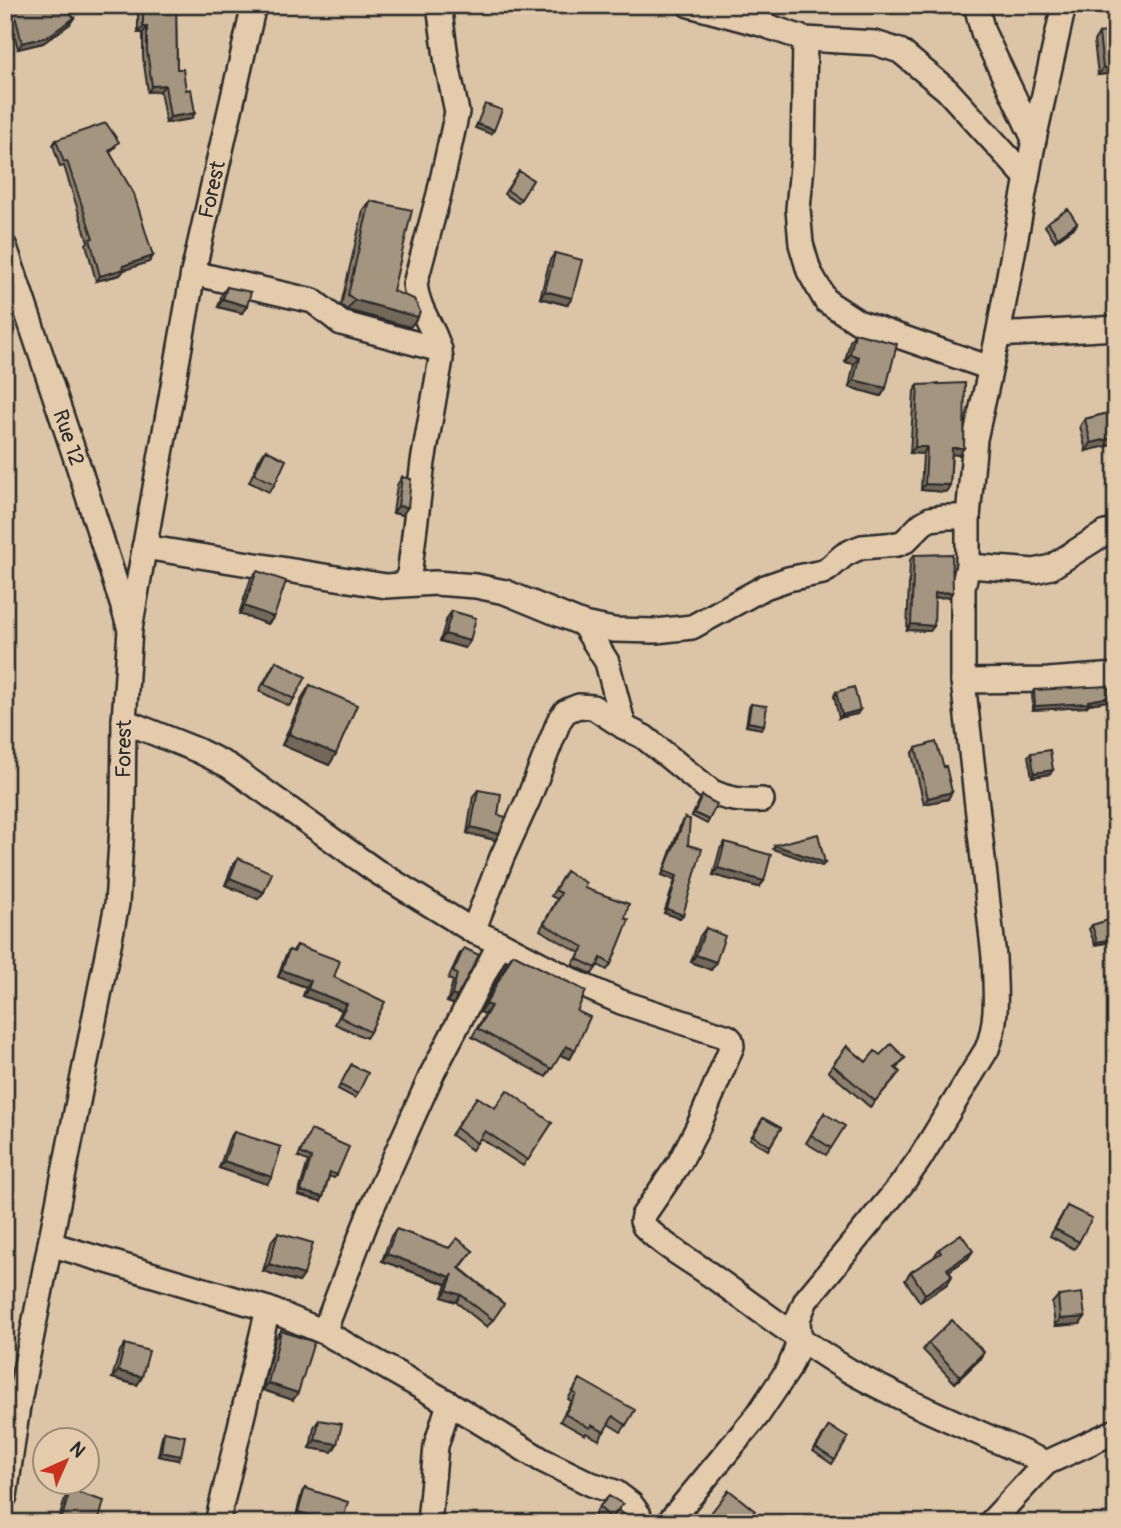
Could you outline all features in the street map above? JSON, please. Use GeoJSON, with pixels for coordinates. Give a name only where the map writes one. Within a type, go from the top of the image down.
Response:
{"type":"FeatureCollection","features":[{"type":"Feature","properties":{"kind":"street","name":"Forest"},"geometry":{"type":"LineString","coordinates":[[5,1496],[18,1406],[117,904],[130,629],[193,273],[254,5]]}},
{"type":"Feature","properties":{"kind":"street"},"geometry":{"type":"LineString","coordinates":[[408,584],[423,462],[441,359],[433,330],[417,298],[415,284],[457,112],[439,5]]}},
{"type":"Feature","properties":{"kind":"street"},"geometry":{"type":"LineString","coordinates":[[689,5],[805,39],[875,43],[900,51],[947,90],[1027,178]]}},
{"type":"Feature","properties":{"kind":"street"},"geometry":{"type":"LineString","coordinates":[[976,5],[983,32],[1034,139]]}},
{"type":"Feature","properties":{"kind":"street"},"geometry":{"type":"LineString","coordinates":[[668,1523],[757,1416],[788,1370],[799,1337],[798,1319],[806,1300],[919,1160],[987,1049],[992,1036],[995,1018],[994,957],[963,681],[968,517],[975,439],[998,335],[1034,139],[1064,5]]}},
{"type":"Feature","properties":{"kind":"street"},"geometry":{"type":"LineString","coordinates":[[805,39],[799,209],[801,244],[809,271],[827,301],[858,322],[990,368]]}},
{"type":"Feature","properties":{"kind":"street","name":"Rue 12"},"geometry":{"type":"LineString","coordinates":[[5,247],[130,629]]}},
{"type":"Feature","properties":{"kind":"street"},"geometry":{"type":"LineString","coordinates":[[193,273],[313,301],[341,323],[440,351]]}},
{"type":"Feature","properties":{"kind":"street"},"geometry":{"type":"LineString","coordinates":[[998,335],[1116,328]]}},
{"type":"Feature","properties":{"kind":"street"},"geometry":{"type":"LineString","coordinates":[[144,547],[386,586],[435,583],[477,586],[505,592],[583,624],[614,630],[656,631],[692,626],[765,587],[822,572],[844,555],[862,547],[898,544],[930,519],[968,517]]}},
{"type":"Feature","properties":{"kind":"street"},"geometry":{"type":"LineString","coordinates":[[968,566],[1035,570],[1051,567],[1105,533],[1116,531]]}},
{"type":"Feature","properties":{"kind":"street"},"geometry":{"type":"LineString","coordinates":[[583,624],[607,662],[624,727]]}},
{"type":"Feature","properties":{"kind":"street"},"geometry":{"type":"LineString","coordinates":[[963,681],[1116,676]]}},
{"type":"Feature","properties":{"kind":"street"},"geometry":{"type":"LineString","coordinates":[[473,931],[559,720],[565,712],[579,706],[593,708],[644,737],[712,792],[740,801],[762,800]]}},
{"type":"Feature","properties":{"kind":"street"},"geometry":{"type":"LineString","coordinates":[[124,721],[197,750],[229,766],[376,872],[473,931],[621,1002],[728,1037],[732,1046],[680,1163],[642,1221],[649,1231],[847,1369],[928,1411],[1046,1462]]}},
{"type":"Feature","properties":{"kind":"street"},"geometry":{"type":"LineString","coordinates":[[324,1332],[370,1212],[433,1072],[500,943]]}},
{"type":"Feature","properties":{"kind":"street"},"geometry":{"type":"LineString","coordinates":[[50,1244],[268,1309],[324,1332],[542,1460],[615,1492],[631,1504],[641,1523]]}},
{"type":"Feature","properties":{"kind":"street"},"geometry":{"type":"LineString","coordinates":[[217,1523],[268,1309]]}},
{"type":"Feature","properties":{"kind":"street"},"geometry":{"type":"LineString","coordinates":[[429,1523],[436,1446],[449,1403]]}},
{"type":"Feature","properties":{"kind":"street"},"geometry":{"type":"LineString","coordinates":[[5,1430],[18,1406]]}},
{"type":"Feature","properties":{"kind":"street"},"geometry":{"type":"LineString","coordinates":[[990,1523],[1046,1462],[1116,1431]]}},
{"type":"Feature","properties":{"kind":"building"},"geometry":{"type":"Polygon","coordinates":[[[20,5],[65,5],[74,18],[47,37],[22,43],[14,11],[21,9],[20,5]]]}},
{"type":"Feature","properties":{"kind":"building"},"geometry":{"type":"Polygon","coordinates":[[[143,5],[176,5],[177,69],[183,69],[186,90],[191,89],[195,113],[170,117],[165,85],[152,86],[147,27],[143,27],[143,5]]]}},
{"type":"Feature","properties":{"kind":"building"},"geometry":{"type":"Polygon","coordinates":[[[1116,31],[1116,66],[1103,68],[1099,33],[1116,31]]]}},
{"type":"Feature","properties":{"kind":"building"},"geometry":{"type":"Polygon","coordinates":[[[485,104],[502,110],[494,130],[477,124],[485,104]]]}},
{"type":"Feature","properties":{"kind":"building"},"geometry":{"type":"Polygon","coordinates":[[[106,123],[119,142],[109,151],[134,194],[153,256],[100,276],[90,239],[93,238],[67,161],[64,162],[56,140],[106,123]]]}},
{"type":"Feature","properties":{"kind":"building"},"geometry":{"type":"Polygon","coordinates":[[[519,171],[533,180],[521,199],[507,190],[519,171]]]}},
{"type":"Feature","properties":{"kind":"building"},"geometry":{"type":"Polygon","coordinates":[[[370,201],[412,210],[393,291],[414,299],[420,311],[418,317],[355,300],[348,295],[370,201]]]}},
{"type":"Feature","properties":{"kind":"building"},"geometry":{"type":"Polygon","coordinates":[[[1068,209],[1077,223],[1058,237],[1048,222],[1068,209]]]}},
{"type":"Feature","properties":{"kind":"building"},"geometry":{"type":"Polygon","coordinates":[[[555,253],[582,260],[572,298],[545,291],[555,253]]]}},
{"type":"Feature","properties":{"kind":"building"},"geometry":{"type":"Polygon","coordinates":[[[227,287],[251,292],[247,306],[223,299],[227,287]]]}},
{"type":"Feature","properties":{"kind":"building"},"geometry":{"type":"Polygon","coordinates":[[[855,333],[897,344],[886,388],[854,380],[859,357],[850,354],[855,333]]]}},
{"type":"Feature","properties":{"kind":"building"},"geometry":{"type":"Polygon","coordinates":[[[965,383],[964,448],[952,448],[950,485],[925,484],[927,447],[915,447],[918,385],[965,383]]]}},
{"type":"Feature","properties":{"kind":"building"},"geometry":{"type":"Polygon","coordinates":[[[1116,411],[1116,437],[1091,443],[1085,419],[1116,411]]]}},
{"type":"Feature","properties":{"kind":"building"},"geometry":{"type":"Polygon","coordinates":[[[266,450],[286,460],[275,484],[254,474],[266,450]]]}},
{"type":"Feature","properties":{"kind":"building"},"geometry":{"type":"Polygon","coordinates":[[[402,477],[411,479],[408,507],[398,506],[402,477]]]}},
{"type":"Feature","properties":{"kind":"building"},"geometry":{"type":"Polygon","coordinates":[[[952,554],[953,592],[935,593],[934,626],[911,624],[914,555],[952,554]]]}},
{"type":"Feature","properties":{"kind":"building"},"geometry":{"type":"Polygon","coordinates":[[[257,571],[286,581],[274,617],[244,606],[257,571]]]}},
{"type":"Feature","properties":{"kind":"building"},"geometry":{"type":"Polygon","coordinates":[[[452,611],[476,618],[470,641],[445,634],[452,611]]]}},
{"type":"Feature","properties":{"kind":"building"},"geometry":{"type":"Polygon","coordinates":[[[276,661],[306,677],[294,699],[264,684],[276,661]]]}},
{"type":"Feature","properties":{"kind":"building"},"geometry":{"type":"Polygon","coordinates":[[[310,685],[357,705],[336,754],[289,734],[310,685]]]}},
{"type":"Feature","properties":{"kind":"building"},"geometry":{"type":"Polygon","coordinates":[[[1108,686],[1110,697],[1088,701],[1089,703],[1035,706],[1034,690],[1108,686]]]}},
{"type":"Feature","properties":{"kind":"building"},"geometry":{"type":"Polygon","coordinates":[[[854,687],[860,710],[842,715],[836,692],[854,687]]]}},
{"type":"Feature","properties":{"kind":"building"},"geometry":{"type":"Polygon","coordinates":[[[751,704],[767,706],[764,725],[748,722],[751,704]]]}},
{"type":"Feature","properties":{"kind":"building"},"geometry":{"type":"Polygon","coordinates":[[[936,742],[944,767],[946,766],[952,792],[928,798],[916,748],[936,742]]]}},
{"type":"Feature","properties":{"kind":"building"},"geometry":{"type":"Polygon","coordinates":[[[1050,750],[1053,770],[1034,773],[1031,753],[1050,750]]]}},
{"type":"Feature","properties":{"kind":"building"},"geometry":{"type":"Polygon","coordinates":[[[478,790],[501,794],[498,815],[506,817],[499,834],[471,827],[478,790]]]}},
{"type":"Feature","properties":{"kind":"building"},"geometry":{"type":"Polygon","coordinates":[[[702,796],[717,804],[709,820],[694,813],[702,796]]]}},
{"type":"Feature","properties":{"kind":"building"},"geometry":{"type":"Polygon","coordinates":[[[685,818],[690,819],[688,845],[702,849],[683,915],[667,909],[677,876],[664,871],[685,818]]]}},
{"type":"Feature","properties":{"kind":"building"},"geometry":{"type":"Polygon","coordinates":[[[818,834],[825,863],[775,845],[818,834]]]}},
{"type":"Feature","properties":{"kind":"building"},"geometry":{"type":"Polygon","coordinates":[[[725,842],[771,855],[764,881],[718,868],[725,842]]]}},
{"type":"Feature","properties":{"kind":"building"},"geometry":{"type":"Polygon","coordinates":[[[238,858],[272,873],[264,892],[230,878],[238,858]]]}},
{"type":"Feature","properties":{"kind":"building"},"geometry":{"type":"Polygon","coordinates":[[[566,871],[586,883],[584,888],[629,904],[625,918],[629,920],[611,964],[601,958],[596,968],[577,959],[584,947],[544,924],[561,893],[555,890],[566,871]]]}},
{"type":"Feature","properties":{"kind":"building"},"geometry":{"type":"Polygon","coordinates":[[[1116,918],[1116,938],[1097,942],[1092,925],[1116,918]]]}},
{"type":"Feature","properties":{"kind":"building"},"geometry":{"type":"Polygon","coordinates":[[[706,928],[725,936],[716,962],[696,955],[706,928]]]}},
{"type":"Feature","properties":{"kind":"building"},"geometry":{"type":"Polygon","coordinates":[[[297,945],[340,961],[334,977],[385,1002],[370,1032],[340,1017],[347,1004],[308,989],[311,981],[282,970],[289,950],[294,952],[297,945]]]}},
{"type":"Feature","properties":{"kind":"building"},"geometry":{"type":"Polygon","coordinates":[[[464,948],[479,955],[457,997],[452,995],[457,974],[453,972],[464,948]]]}},
{"type":"Feature","properties":{"kind":"building"},"geometry":{"type":"Polygon","coordinates":[[[513,954],[586,991],[577,1011],[590,1017],[575,1050],[566,1046],[552,1069],[478,1029],[491,1006],[486,1004],[513,954]]]}},
{"type":"Feature","properties":{"kind":"building"},"geometry":{"type":"Polygon","coordinates":[[[891,1044],[905,1058],[895,1068],[900,1072],[875,1101],[833,1065],[847,1046],[866,1062],[875,1051],[880,1055],[891,1044]]]}},
{"type":"Feature","properties":{"kind":"building"},"geometry":{"type":"Polygon","coordinates":[[[351,1065],[368,1073],[358,1094],[340,1085],[351,1065]]]}},
{"type":"Feature","properties":{"kind":"building"},"geometry":{"type":"Polygon","coordinates":[[[507,1090],[552,1123],[528,1160],[485,1131],[477,1143],[456,1128],[477,1097],[495,1108],[507,1090]]]}},
{"type":"Feature","properties":{"kind":"building"},"geometry":{"type":"Polygon","coordinates":[[[824,1113],[845,1126],[831,1148],[811,1135],[824,1113]]]}},
{"type":"Feature","properties":{"kind":"building"},"geometry":{"type":"Polygon","coordinates":[[[763,1118],[781,1128],[770,1146],[753,1136],[763,1118]]]}},
{"type":"Feature","properties":{"kind":"building"},"geometry":{"type":"Polygon","coordinates":[[[311,1130],[349,1147],[337,1175],[330,1172],[323,1197],[301,1191],[311,1158],[300,1153],[311,1130]]]}},
{"type":"Feature","properties":{"kind":"building"},"geometry":{"type":"Polygon","coordinates":[[[234,1132],[281,1147],[272,1177],[224,1161],[234,1132]]]}},
{"type":"Feature","properties":{"kind":"building"},"geometry":{"type":"Polygon","coordinates":[[[1067,1206],[1092,1218],[1079,1242],[1055,1229],[1067,1206]]]}},
{"type":"Feature","properties":{"kind":"building"},"geometry":{"type":"Polygon","coordinates":[[[396,1229],[449,1248],[457,1238],[473,1251],[459,1268],[504,1304],[493,1320],[461,1295],[447,1290],[453,1274],[451,1277],[387,1254],[396,1229]]]}},
{"type":"Feature","properties":{"kind":"building"},"geometry":{"type":"Polygon","coordinates":[[[278,1233],[313,1243],[304,1275],[269,1264],[278,1233]]]}},
{"type":"Feature","properties":{"kind":"building"},"geometry":{"type":"Polygon","coordinates":[[[961,1234],[973,1251],[947,1269],[952,1276],[925,1294],[911,1272],[941,1253],[939,1249],[961,1234]]]}},
{"type":"Feature","properties":{"kind":"building"},"geometry":{"type":"Polygon","coordinates":[[[1082,1293],[1085,1317],[1060,1319],[1058,1296],[1082,1293]]]}},
{"type":"Feature","properties":{"kind":"building"},"geometry":{"type":"Polygon","coordinates":[[[952,1320],[984,1352],[960,1376],[928,1343],[952,1320]]]}},
{"type":"Feature","properties":{"kind":"building"},"geometry":{"type":"Polygon","coordinates":[[[281,1331],[314,1342],[298,1393],[268,1383],[281,1331]]]}},
{"type":"Feature","properties":{"kind":"building"},"geometry":{"type":"Polygon","coordinates":[[[125,1344],[149,1351],[142,1377],[118,1371],[125,1344]]]}},
{"type":"Feature","properties":{"kind":"building"},"geometry":{"type":"Polygon","coordinates":[[[580,1379],[635,1410],[626,1425],[613,1416],[604,1432],[591,1425],[590,1428],[565,1414],[576,1394],[573,1392],[580,1379]]]}},
{"type":"Feature","properties":{"kind":"building"},"geometry":{"type":"Polygon","coordinates":[[[319,1420],[342,1424],[337,1444],[315,1440],[319,1420]]]}},
{"type":"Feature","properties":{"kind":"building"},"geometry":{"type":"Polygon","coordinates":[[[829,1426],[848,1438],[835,1460],[816,1448],[829,1426]]]}},
{"type":"Feature","properties":{"kind":"building"},"geometry":{"type":"Polygon","coordinates":[[[164,1432],[185,1436],[181,1456],[161,1452],[164,1432]]]}},
{"type":"Feature","properties":{"kind":"building"},"geometry":{"type":"Polygon","coordinates":[[[305,1488],[348,1502],[342,1523],[320,1523],[321,1518],[298,1512],[305,1488]]]}},
{"type":"Feature","properties":{"kind":"building"},"geometry":{"type":"Polygon","coordinates":[[[729,1490],[755,1511],[745,1523],[705,1523],[704,1522],[729,1490]]]}},
{"type":"Feature","properties":{"kind":"building"},"geometry":{"type":"Polygon","coordinates":[[[68,1496],[89,1496],[104,1501],[98,1523],[61,1521],[68,1496]]]}},
{"type":"Feature","properties":{"kind":"building"},"geometry":{"type":"Polygon","coordinates":[[[609,1496],[623,1504],[611,1518],[599,1507],[609,1496]]]}}]}
